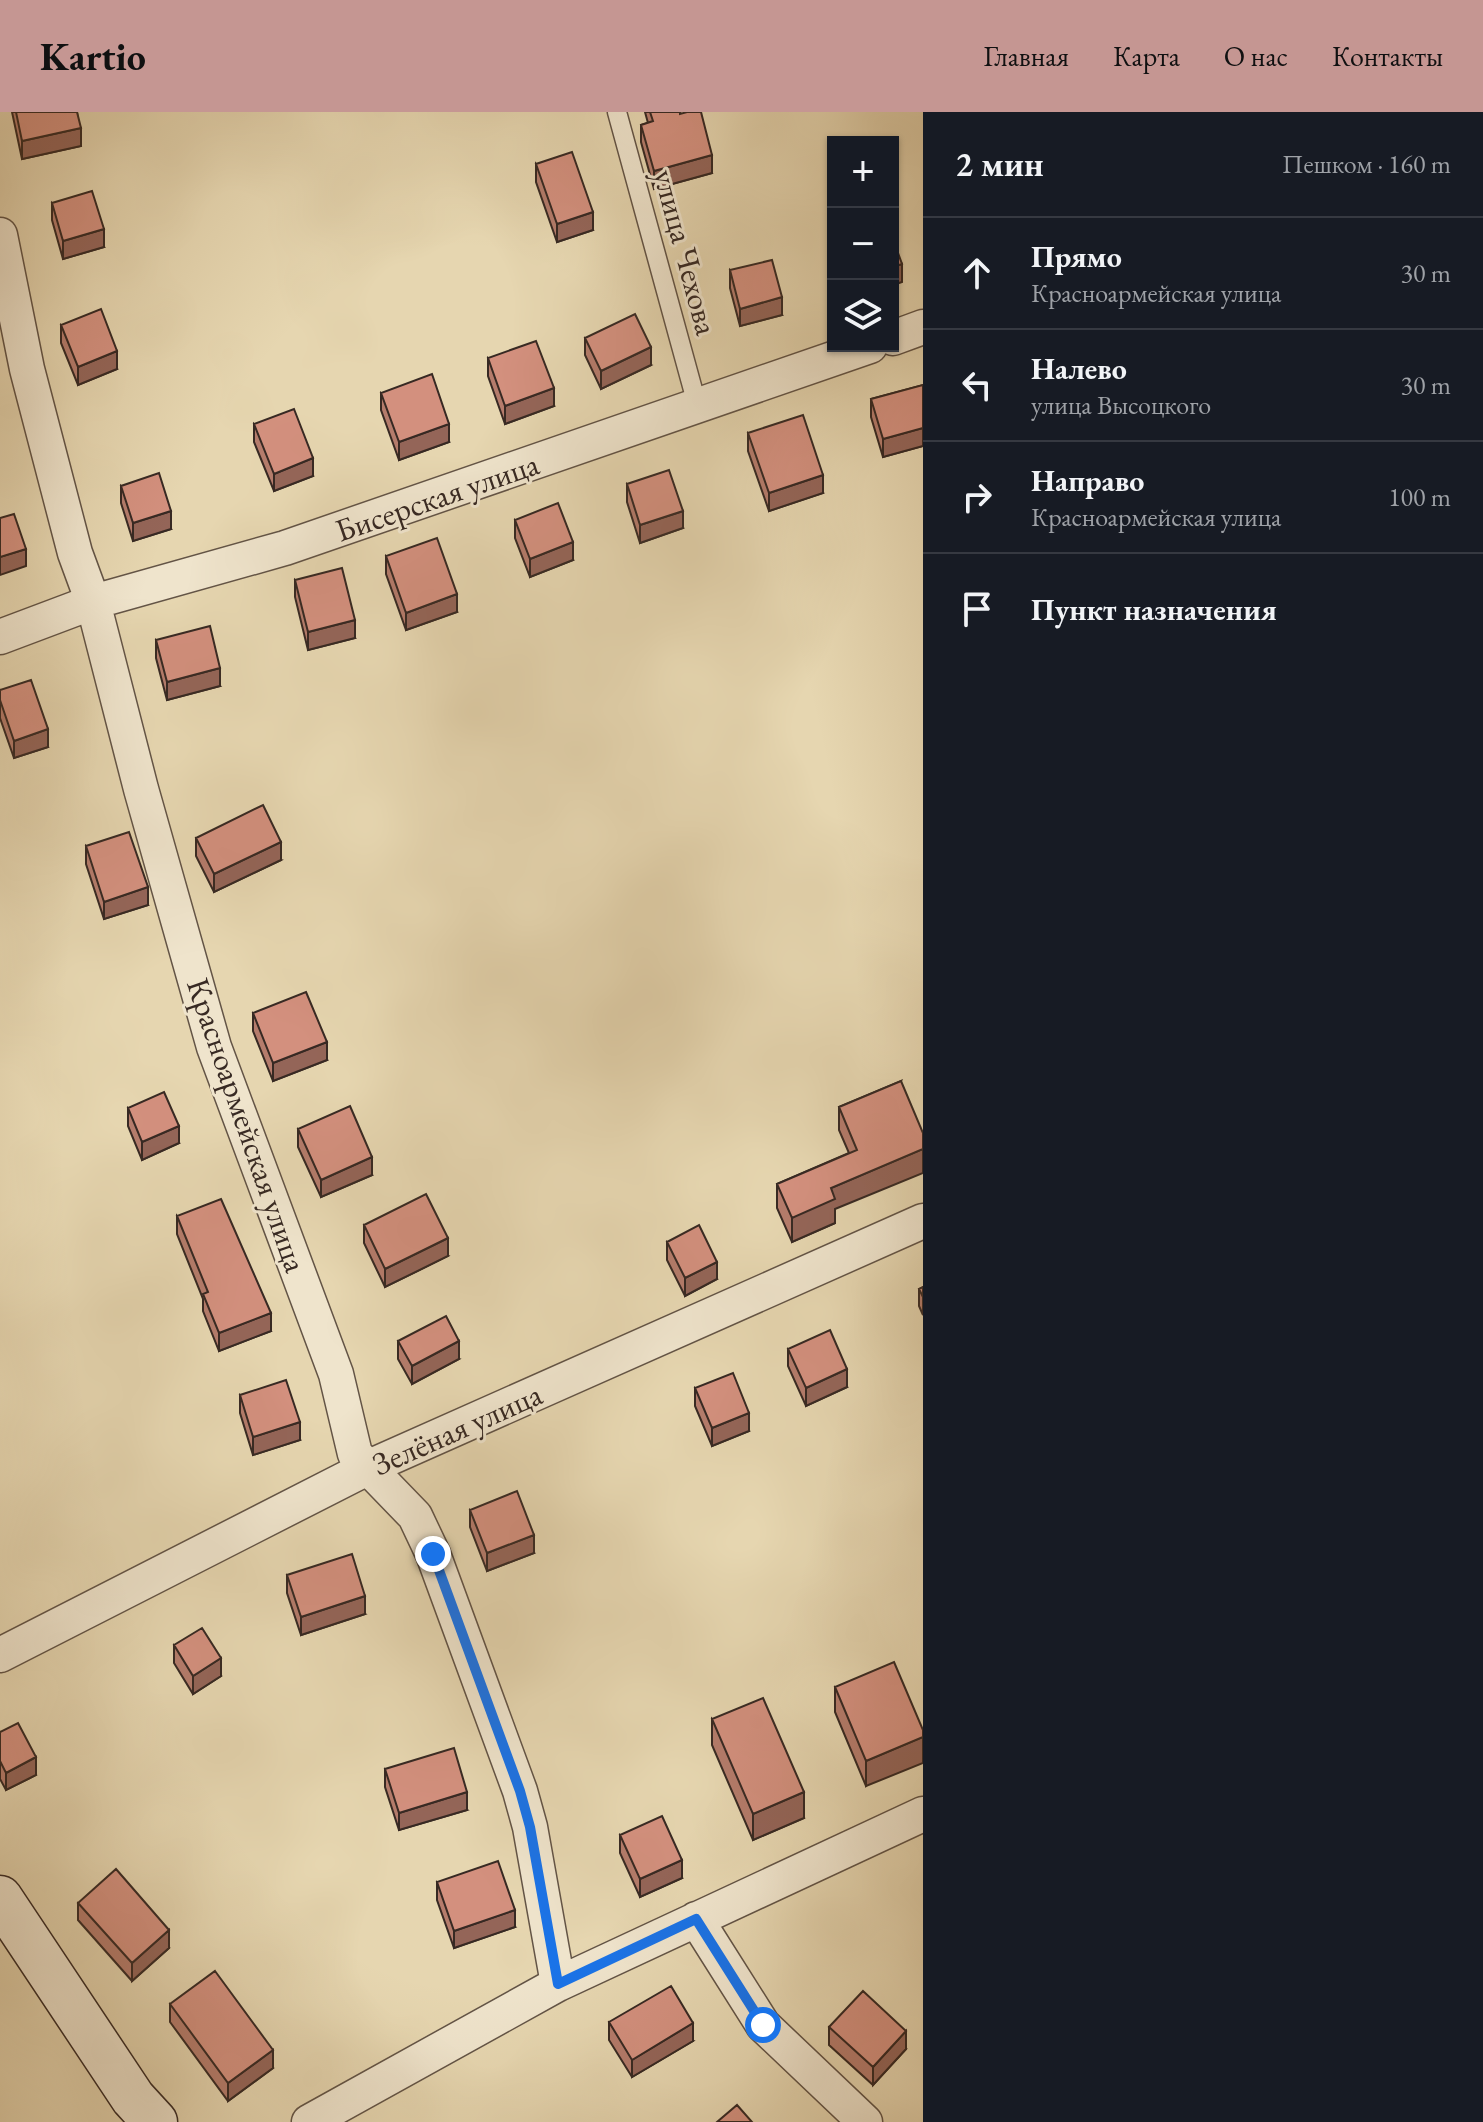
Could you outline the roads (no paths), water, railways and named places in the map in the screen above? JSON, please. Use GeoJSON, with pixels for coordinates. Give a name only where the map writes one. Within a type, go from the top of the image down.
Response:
{"type":"FeatureCollection","features":[{"type":"Feature","properties":{"kind":"street","name":"Красноармейская улица"},"geometry":{"type":"LineString","coordinates":[[0,235],[27,369],[75,553],[93,602],[141,789],[214,1047],[336,1374],[355,1454],[415,1516],[433,1554],[520,1791],[530,1827],[558,1984]]}},
{"type":"Feature","properties":{"kind":"street"},"geometry":{"type":"LineString","coordinates":[[899,336],[923,327]]}},
{"type":"Feature","properties":{"kind":"street","name":"Бисерская улица"},"geometry":{"type":"LineString","coordinates":[[0,637],[93,602],[285,548],[853,352]]}},
{"type":"Feature","properties":{"kind":"street","name":"Зелёная улица"},"geometry":{"type":"LineString","coordinates":[[0,1655],[367,1468],[923,1221]]}},
{"type":"Feature","properties":{"kind":"street"},"geometry":{"type":"LineString","coordinates":[[309,2122],[558,1984],[923,1814]]}},
{"type":"Feature","properties":{"kind":"street"},"geometry":{"type":"LineString","coordinates":[[0,1898],[133,2098],[155,2122]]}},
{"type":"Feature","properties":{"kind":"street"},"geometry":{"type":"LineString","coordinates":[[696,1919],[763,2025],[865,2122]]}},
{"type":"Feature","properties":{"kind":"lane","name":"улица Чехова"},"geometry":{"type":"LineString","coordinates":[[617,112],[698,408]]}}]}
